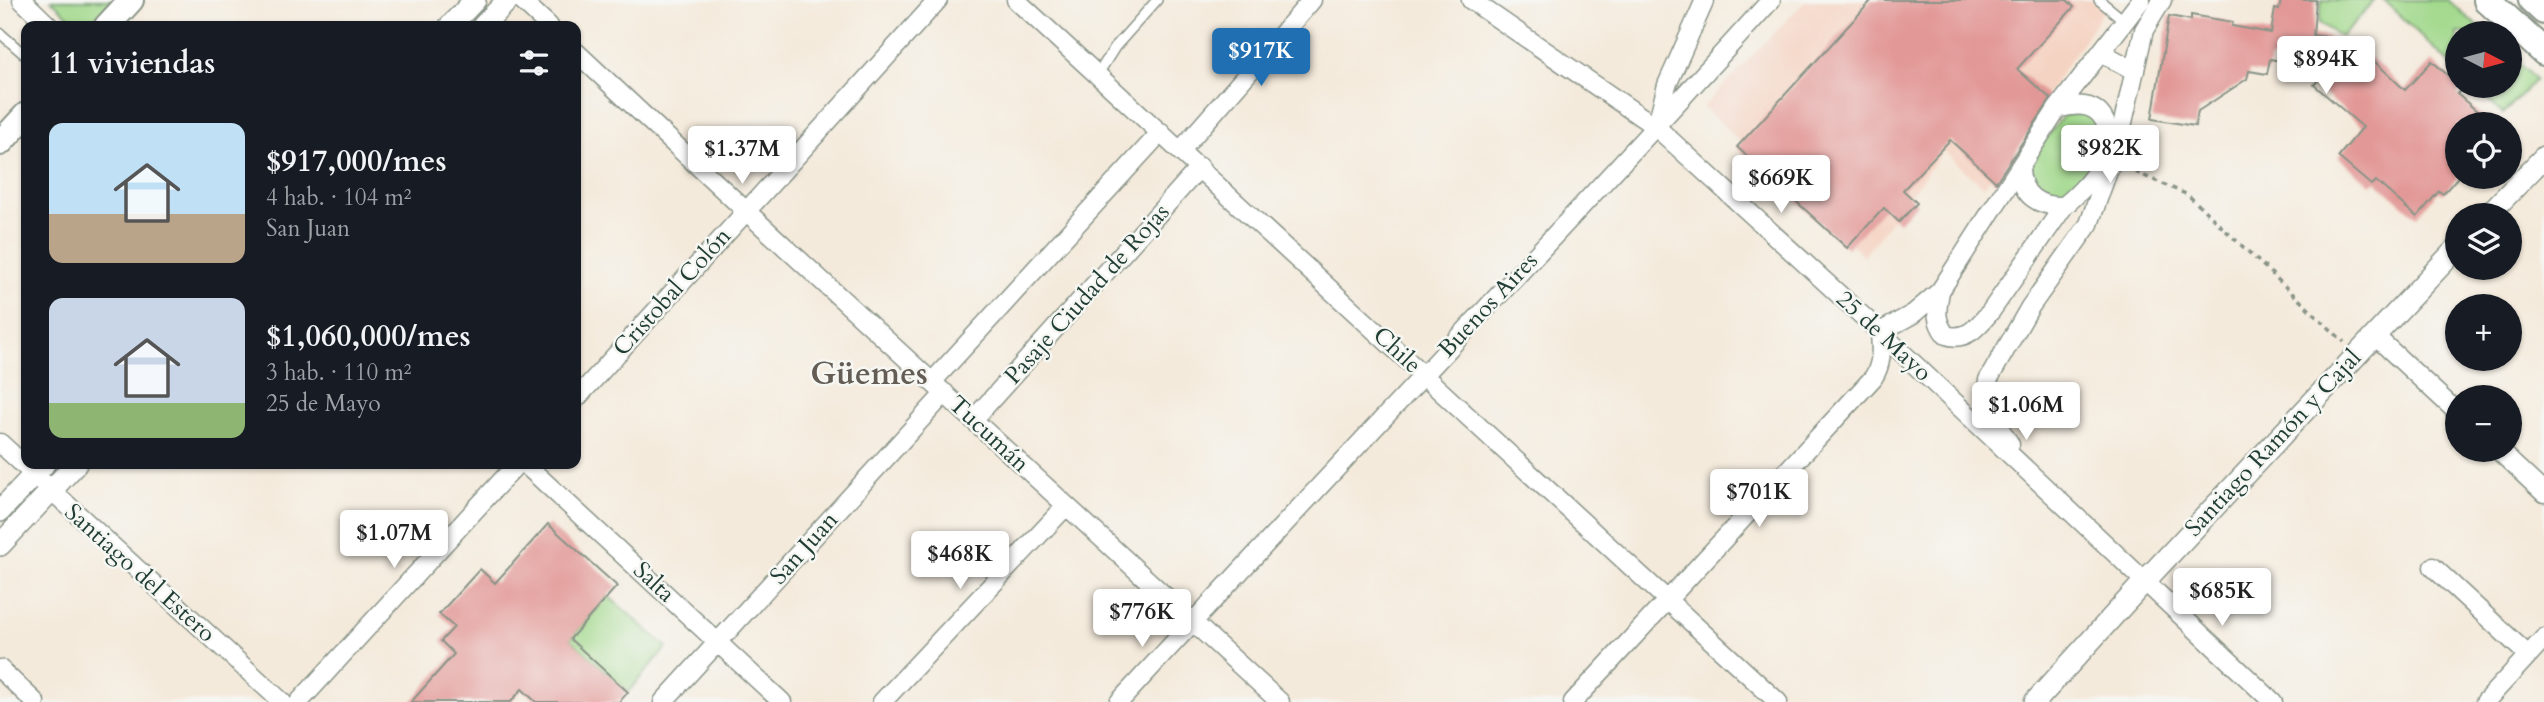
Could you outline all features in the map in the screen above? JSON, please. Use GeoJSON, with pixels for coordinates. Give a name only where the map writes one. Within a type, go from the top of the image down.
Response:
{"type":"FeatureCollection","features":[{"type":"Feature","properties":{"kind":"main road"},"geometry":{"type":"LineString","coordinates":[[112,21],[131,0]]}},
{"type":"Feature","properties":{"kind":"main road"},"geometry":{"type":"LineString","coordinates":[[2487,0],[2544,51]]}},
{"type":"Feature","properties":{"kind":"main road"},"geometry":{"type":"LineString","coordinates":[[2532,0],[2544,11]]}},
{"type":"Feature","properties":{"kind":"main road"},"geometry":{"type":"LineString","coordinates":[[0,144],[21,121]]}},
{"type":"Feature","properties":{"kind":"street"},"geometry":{"type":"LineString","coordinates":[[22,0],[44,21]]}},
{"type":"Feature","properties":{"kind":"street"},"geometry":{"type":"LineString","coordinates":[[455,21],[475,0]]}},
{"type":"Feature","properties":{"kind":"street"},"geometry":{"type":"LineString","coordinates":[[488,21],[508,0]]}},
{"type":"Feature","properties":{"kind":"street"},"geometry":{"type":"LineString","coordinates":[[521,0],[544,21]]}},
{"type":"Feature","properties":{"kind":"street","name":"Cristobal Colón"},"geometry":{"type":"LineString","coordinates":[[581,393],[938,0]]}},
{"type":"Feature","properties":{"kind":"street","name":"Chile"},"geometry":{"type":"LineString","coordinates":[[1016,0],[1778,702]]}},
{"type":"Feature","properties":{"kind":"street"},"geometry":{"type":"LineString","coordinates":[[1181,150],[1312,0]]}},
{"type":"Feature","properties":{"kind":"street","name":"25 de Mayo"},"geometry":{"type":"LineString","coordinates":[[1471,0],[1495,7],[1656,127],[2026,468],[2273,702]]}},
{"type":"Feature","properties":{"kind":"street"},"geometry":{"type":"LineString","coordinates":[[1656,127],[1667,85],[1705,0]]}},
{"type":"Feature","properties":{"kind":"street","name":"Buenos Aires"},"geometry":{"type":"LineString","coordinates":[[1119,702],[1656,127],[1771,0]]}},
{"type":"Feature","properties":{"kind":"street"},"geometry":{"type":"LineString","coordinates":[[1573,702],[1873,378],[1879,369],[1882,355],[1880,332],[1913,314],[1940,291],[2057,109],[2141,0]]}},
{"type":"Feature","properties":{"kind":"street"},"geometry":{"type":"LineString","coordinates":[[2026,468],[1990,414],[1986,397],[1988,380],[2030,307],[2089,224],[2135,71],[2144,30],[2160,2]]}},
{"type":"Feature","properties":{"kind":"street"},"geometry":{"type":"LineString","coordinates":[[2125,21],[2144,30]]}},
{"type":"Feature","properties":{"kind":"street"},"geometry":{"type":"LineString","coordinates":[[2102,54],[2135,71]]}},
{"type":"Feature","properties":{"kind":"street","name":"Tucumán"},"geometry":{"type":"LineString","coordinates":[[581,57],[1280,702]]}},
{"type":"Feature","properties":{"kind":"street"},"geometry":{"type":"LineString","coordinates":[[2057,109],[2081,104],[2093,107],[2105,121],[2114,141]]}},
{"type":"Feature","properties":{"kind":"street","name":"San Juan"},"geometry":{"type":"LineString","coordinates":[[663,702],[1161,132]]}},
{"type":"Feature","properties":{"kind":"street"},"geometry":{"type":"LineString","coordinates":[[1940,291],[1936,316],[1946,335],[1962,337],[1977,327],[1998,302],[2064,206],[2091,179],[2114,141]]}},
{"type":"Feature","properties":{"kind":"street"},"geometry":{"type":"LineString","coordinates":[[2500,203],[2544,157]]}},
{"type":"Feature","properties":{"kind":"street","name":"Pasaje Ciudad de Rojas"},"geometry":{"type":"LineString","coordinates":[[973,420],[1200,167]]}},
{"type":"Feature","properties":{"kind":"street"},"geometry":{"type":"LineString","coordinates":[[2020,169],[2020,178],[2031,198],[2045,205],[2064,206]]}},
{"type":"Feature","properties":{"kind":"street","name":"Santiago Ramón y Cajal"},"geometry":{"type":"LineString","coordinates":[[2035,702],[2445,260]]}},
{"type":"Feature","properties":{"kind":"street"},"geometry":{"type":"LineString","coordinates":[[2374,334],[2445,401]]}},
{"type":"Feature","properties":{"kind":"street","name":"Santiago del Estero"},"geometry":{"type":"LineString","coordinates":[[0,443],[21,457]]}},
{"type":"Feature","properties":{"kind":"street"},"geometry":{"type":"LineString","coordinates":[[2511,462],[2544,493]]}},
{"type":"Feature","properties":{"kind":"street"},"geometry":{"type":"LineString","coordinates":[[0,511],[39,469]]}},
{"type":"Feature","properties":{"kind":"street","name":"Santiago del Estero"},"geometry":{"type":"LineString","coordinates":[[39,469],[51,491],[282,702]]}},
{"type":"Feature","properties":{"kind":"street"},"geometry":{"type":"LineString","coordinates":[[0,545],[71,469]]}},
{"type":"Feature","properties":{"kind":"street"},"geometry":{"type":"LineString","coordinates":[[299,702],[512,469]]}},
{"type":"Feature","properties":{"kind":"street","name":"Salta"},"geometry":{"type":"LineString","coordinates":[[530,469],[782,702]]}},
{"type":"Feature","properties":{"kind":"street"},"geometry":{"type":"LineString","coordinates":[[882,702],[1066,506]]}},
{"type":"Feature","properties":{"kind":"street"},"geometry":{"type":"LineString","coordinates":[[2433,567],[2528,655]]}},
{"type":"Feature","properties":{"kind":"street"},"geometry":{"type":"LineString","coordinates":[[2486,702],[2544,638]]}},
{"type":"Feature","properties":{"kind":"street"},"geometry":{"type":"LineString","coordinates":[[0,669],[36,702]]}},
{"type":"Feature","properties":{"kind":"lane"},"geometry":{"type":"LineString","coordinates":[[1098,74],[1115,47],[1157,0]]}},
{"type":"Feature","properties":{"kind":"lane"},"geometry":{"type":"LineString","coordinates":[[2099,0],[2125,21]]}},
{"type":"Feature","properties":{"kind":"lane"},"geometry":{"type":"LineString","coordinates":[[0,33],[21,52]]}},
{"type":"Feature","properties":{"kind":"path"},"geometry":{"type":"LineString","coordinates":[[2135,172],[2189,195],[2356,354]]}},
{"type":"Feature","properties":{"kind":"shaded area"},"geometry":{"type":"Polygon","coordinates":[[[1806,0],[2111,0],[1984,187],[1943,151],[1864,256],[1703,107],[1806,0]]]}},
{"type":"Feature","properties":{"kind":"green space"},"geometry":{"type":"Polygon","coordinates":[[[51,0],[113,0],[94,21],[74,21],[51,0]]]}},
{"type":"Feature","properties":{"kind":"green space"},"geometry":{"type":"Polygon","coordinates":[[[2322,0],[2375,0],[2341,37],[2319,23],[2322,0]]]}},
{"type":"Feature","properties":{"kind":"green space"},"geometry":{"type":"Polygon","coordinates":[[[2383,0],[2448,0],[2472,21],[2445,21],[2445,59],[2383,0]]]}},
{"type":"Feature","properties":{"kind":"green space"},"geometry":{"type":"Polygon","coordinates":[[[2522,67],[2536,79],[2522,94],[2522,67]]]}},
{"type":"Feature","properties":{"kind":"green space"},"geometry":{"type":"Polygon","coordinates":[[[2486,98],[2518,98],[2505,112],[2501,112],[2486,98]]]}},
{"type":"Feature","properties":{"kind":"green space"},"geometry":{"type":"Polygon","coordinates":[[[2083,113],[2095,119],[2100,143],[2098,153],[2064,198],[2038,196],[2029,173],[2034,156],[2064,115],[2083,113]]]}},
{"type":"Feature","properties":{"kind":"green space"},"geometry":{"type":"Polygon","coordinates":[[[608,596],[667,647],[628,692],[570,639],[608,596]]]}},
{"type":"Feature","properties":{"kind":"building"},"geometry":{"type":"Polygon","coordinates":[[[1872,0],[2067,0],[2074,7],[2017,69],[2051,99],[1996,182],[1950,140],[1903,190],[1917,203],[1899,222],[1884,208],[1847,248],[1737,147],[1872,0]]]}},
{"type":"Feature","properties":{"kind":"building"},"geometry":{"type":"Polygon","coordinates":[[[2281,0],[2316,0],[2313,35],[2327,37],[2347,56],[2357,45],[2405,90],[2432,61],[2445,73],[2445,98],[2462,98],[2478,112],[2445,112],[2445,189],[2447,189],[2443,194],[2439,191],[2417,217],[2376,181],[2371,185],[2338,157],[2363,127],[2314,85],[2327,70],[2270,59],[2267,74],[2249,71],[2247,79],[2198,111],[2195,126],[2152,119],[2169,16],[2191,20],[2191,15],[2233,22],[2232,26],[2271,33],[2275,9],[2279,10],[2281,0]]]}},
{"type":"Feature","properties":{"kind":"building"},"geometry":{"type":"Polygon","coordinates":[[[548,524],[617,586],[570,639],[628,692],[619,702],[536,702],[522,689],[511,702],[411,702],[454,654],[441,641],[454,627],[439,614],[480,569],[495,583],[548,524]]]}},
{"type":"Feature","properties":{"kind":"district","name":"Güemes"},"geometry":{"type":"Point","coordinates":[869,374]}}]}
